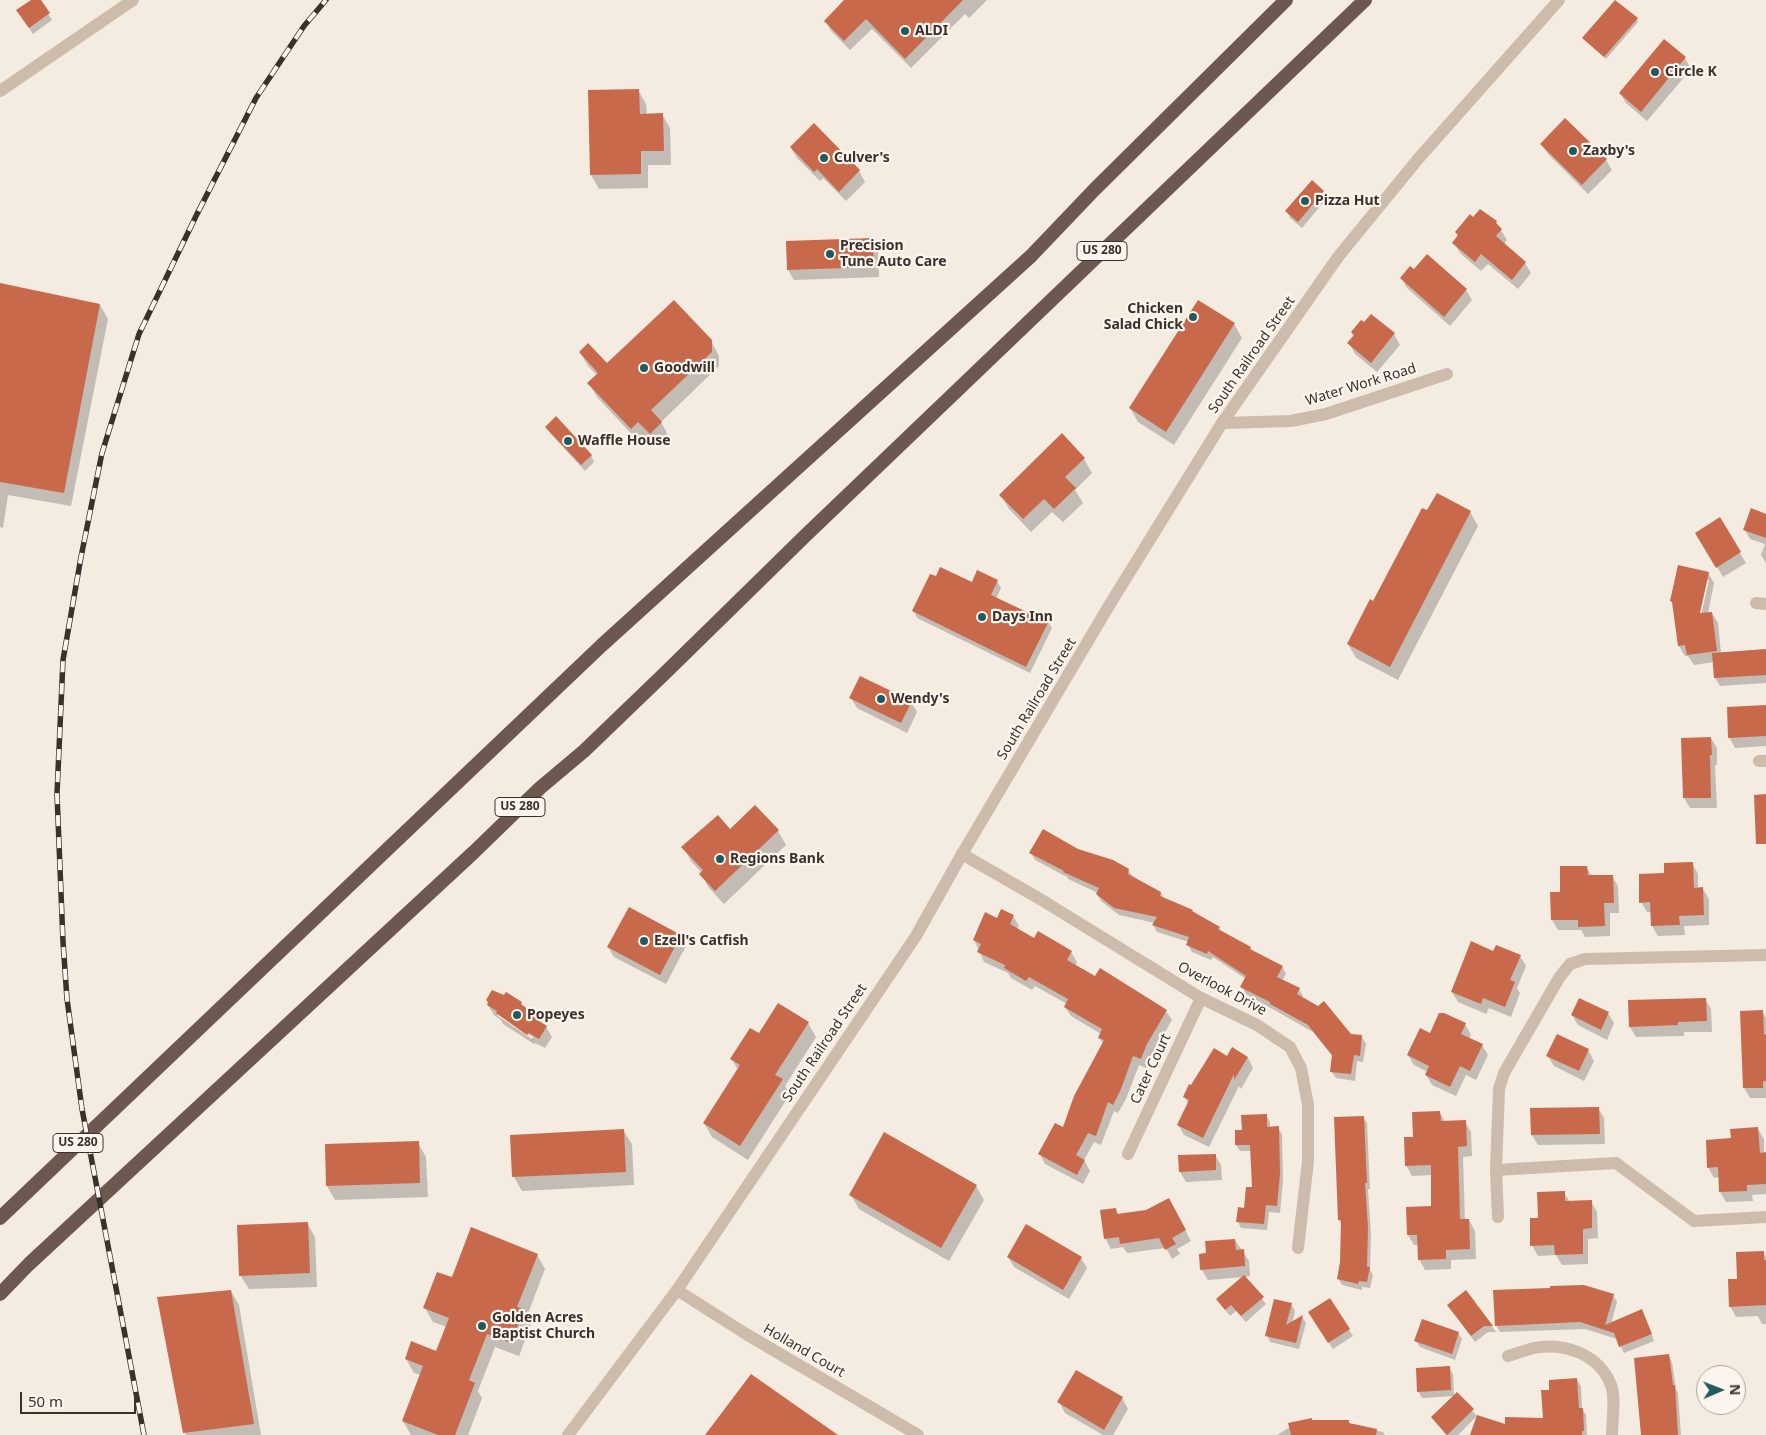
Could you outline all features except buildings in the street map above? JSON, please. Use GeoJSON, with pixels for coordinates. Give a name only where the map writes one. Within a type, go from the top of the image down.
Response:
{"type":"FeatureCollection","features":[{"type":"Feature","properties":{"kind":"highway","name":"US 280"},"geometry":{"type":"LineString","coordinates":[[2,1216],[602,645],[1031,256],[1095,189],[1286,0]]}},
{"type":"Feature","properties":{"kind":"highway","name":"US 280"},"geometry":{"type":"LineString","coordinates":[[0,1294],[474,852],[540,788],[584,751],[806,535],[1366,0]]}},
{"type":"Feature","properties":{"kind":"street"},"geometry":{"type":"LineString","coordinates":[[0,91],[133,0]]}},
{"type":"Feature","properties":{"kind":"street","name":"South Railroad Street"},"geometry":{"type":"LineString","coordinates":[[568,1435],[677,1290],[916,936],[962,854],[1110,604],[1222,423],[1338,257],[1418,158],[1559,0]]}},
{"type":"Feature","properties":{"kind":"street","name":"Water Work Road"},"geometry":{"type":"LineString","coordinates":[[1222,423],[1291,421],[1326,414],[1447,374]]}},
{"type":"Feature","properties":{"kind":"street","name":"Overlook Drive"},"geometry":{"type":"LineString","coordinates":[[962,854],[1040,899],[1201,998],[1257,1025],[1290,1047],[1301,1068],[1308,1105],[1308,1161],[1298,1248]]}},
{"type":"Feature","properties":{"kind":"street"},"geometry":{"type":"LineString","coordinates":[[1498,1217],[1496,1170],[1499,1089],[1504,1073],[1558,978],[1570,964],[1585,959],[1766,955]]}},
{"type":"Feature","properties":{"kind":"street","name":"Cater Court"},"geometry":{"type":"LineString","coordinates":[[1128,1154],[1201,998]]}},
{"type":"Feature","properties":{"kind":"street"},"geometry":{"type":"LineString","coordinates":[[1496,1170],[1616,1163],[1694,1221],[1766,1217]]}},
{"type":"Feature","properties":{"kind":"street","name":"Holland Court"},"geometry":{"type":"LineString","coordinates":[[677,1290],[746,1334],[918,1435]]}},
{"type":"Feature","properties":{"kind":"street"},"geometry":{"type":"LineString","coordinates":[[1508,1356],[1534,1348],[1558,1347],[1572,1349],[1589,1357],[1602,1370],[1611,1386],[1612,1435]]}},
{"type":"Feature","properties":{"kind":"railway"},"geometry":{"type":"LineString","coordinates":[[144,1435],[82,1109],[67,999],[57,794],[63,660],[102,453],[139,334],[256,98],[304,26],[326,0]]}},
{"type":"Feature","properties":{"kind":"place","name":"ALDI"},"geometry":{"type":"Point","coordinates":[905,31]}},
{"type":"Feature","properties":{"kind":"place","name":"Circle K"},"geometry":{"type":"Point","coordinates":[1655,72]}},
{"type":"Feature","properties":{"kind":"place","name":"Zaxby's"},"geometry":{"type":"Point","coordinates":[1573,151]}},
{"type":"Feature","properties":{"kind":"place","name":"Culver's"},"geometry":{"type":"Point","coordinates":[824,158]}},
{"type":"Feature","properties":{"kind":"place","name":"Pizza Hut"},"geometry":{"type":"Point","coordinates":[1305,201]}},
{"type":"Feature","properties":{"kind":"place","name":"Precision Tune Auto Care"},"geometry":{"type":"Point","coordinates":[830,254]}},
{"type":"Feature","properties":{"kind":"place","name":"Chicken Salad Chick"},"geometry":{"type":"Point","coordinates":[1193,317]}},
{"type":"Feature","properties":{"kind":"place","name":"Goodwill"},"geometry":{"type":"Point","coordinates":[644,368]}},
{"type":"Feature","properties":{"kind":"place","name":"Waffle House"},"geometry":{"type":"Point","coordinates":[568,441]}},
{"type":"Feature","properties":{"kind":"place","name":"Days Inn"},"geometry":{"type":"Point","coordinates":[982,617]}},
{"type":"Feature","properties":{"kind":"place","name":"Wendy's"},"geometry":{"type":"Point","coordinates":[881,699]}},
{"type":"Feature","properties":{"kind":"place","name":"Regions Bank"},"geometry":{"type":"Point","coordinates":[720,859]}},
{"type":"Feature","properties":{"kind":"place","name":"Ezell's Catfish"},"geometry":{"type":"Point","coordinates":[644,941]}},
{"type":"Feature","properties":{"kind":"place","name":"Popeyes"},"geometry":{"type":"Point","coordinates":[517,1015]}},
{"type":"Feature","properties":{"kind":"place","name":"Golden Acres Baptist Church"},"geometry":{"type":"Point","coordinates":[482,1326]}}]}
